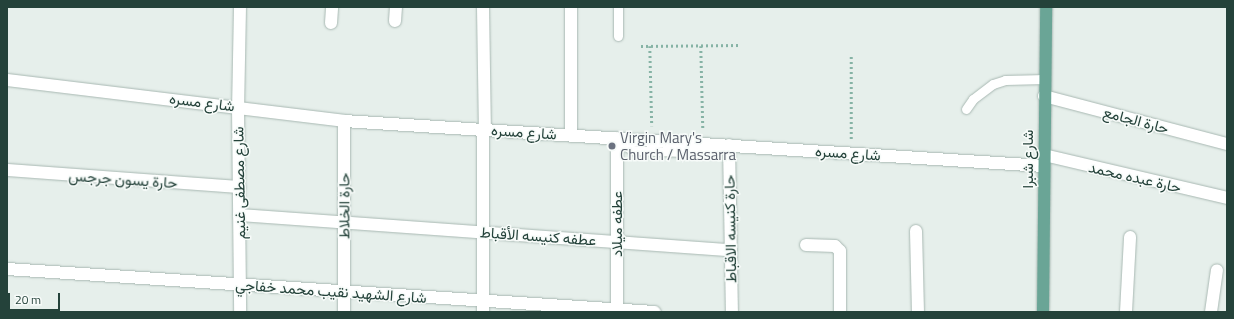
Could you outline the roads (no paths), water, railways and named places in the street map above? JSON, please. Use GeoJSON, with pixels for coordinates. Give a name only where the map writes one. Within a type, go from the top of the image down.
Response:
{"type":"FeatureCollection","features":[{"type":"Feature","properties":{"kind":"main road","name":"شارع شبرا"},"geometry":{"type":"LineString","coordinates":[[1043,312],[1044,79],[1046,7]]}},
{"type":"Feature","properties":{"kind":"street","name":"شارع مصطفى غنيم"},"geometry":{"type":"LineString","coordinates":[[240,7],[238,106],[240,312]]}},
{"type":"Feature","properties":{"kind":"street"},"geometry":{"type":"LineString","coordinates":[[331,23],[332,7]]}},
{"type":"Feature","properties":{"kind":"street"},"geometry":{"type":"LineString","coordinates":[[395,22],[396,7]]}},
{"type":"Feature","properties":{"kind":"street"},"geometry":{"type":"LineString","coordinates":[[483,7],[483,306]]}},
{"type":"Feature","properties":{"kind":"street"},"geometry":{"type":"LineString","coordinates":[[571,7],[571,135]]}},
{"type":"Feature","properties":{"kind":"street","name":"شارع مسره"},"geometry":{"type":"LineString","coordinates":[[7,80],[238,106],[344,121],[850,153],[1044,160]]}},
{"type":"Feature","properties":{"kind":"street","name":"حارة الجامع"},"geometry":{"type":"LineString","coordinates":[[1044,96],[1227,144]]}},
{"type":"Feature","properties":{"kind":"street","name":"حارة الخلاط"},"geometry":{"type":"LineString","coordinates":[[344,121],[344,312]]}},
{"type":"Feature","properties":{"kind":"street","name":"عطفه ميلاد"},"geometry":{"type":"LineString","coordinates":[[617,310],[620,138]]}},
{"type":"Feature","properties":{"kind":"street","name":"حارة كنيسه الاقباط"},"geometry":{"type":"LineString","coordinates":[[725,145],[731,250],[732,312]]}},
{"type":"Feature","properties":{"kind":"street","name":"حارة عبده محمد"},"geometry":{"type":"LineString","coordinates":[[1044,160],[1227,198]]}},
{"type":"Feature","properties":{"kind":"street","name":"حارة يسون جرجس"},"geometry":{"type":"LineString","coordinates":[[7,170],[239,187]]}},
{"type":"Feature","properties":{"kind":"street","name":"عطفه كنيسه الأقباط"},"geometry":{"type":"LineString","coordinates":[[239,215],[731,250]]}},
{"type":"Feature","properties":{"kind":"street"},"geometry":{"type":"LineString","coordinates":[[916,231],[918,312]]}},
{"type":"Feature","properties":{"kind":"street"},"geometry":{"type":"LineString","coordinates":[[1126,312],[1130,237]]}},
{"type":"Feature","properties":{"kind":"street"},"geometry":{"type":"LineString","coordinates":[[806,245],[835,246],[840,251],[840,312]]}},
{"type":"Feature","properties":{"kind":"street","name":"شارع الشهيد نقيب محمد خفاجي"},"geometry":{"type":"LineString","coordinates":[[7,269],[344,291],[483,306],[655,312]]}},
{"type":"Feature","properties":{"kind":"street"},"geometry":{"type":"LineString","coordinates":[[1211,312],[1217,270]]}},
{"type":"Feature","properties":{"kind":"lane"},"geometry":{"type":"LineString","coordinates":[[618,7],[618,36]]}},
{"type":"Feature","properties":{"kind":"lane"},"geometry":{"type":"LineString","coordinates":[[966,109],[973,99],[993,84],[1005,80],[1044,79]]}},
{"type":"Feature","properties":{"kind":"lane"},"geometry":{"type":"LineString","coordinates":[[620,138],[625,146],[632,150],[708,153],[725,145]]}},
{"type":"Feature","properties":{"kind":"place","name":"Virgin Mary's Church / Massarra"},"geometry":{"type":"Point","coordinates":[612,146]}}]}
